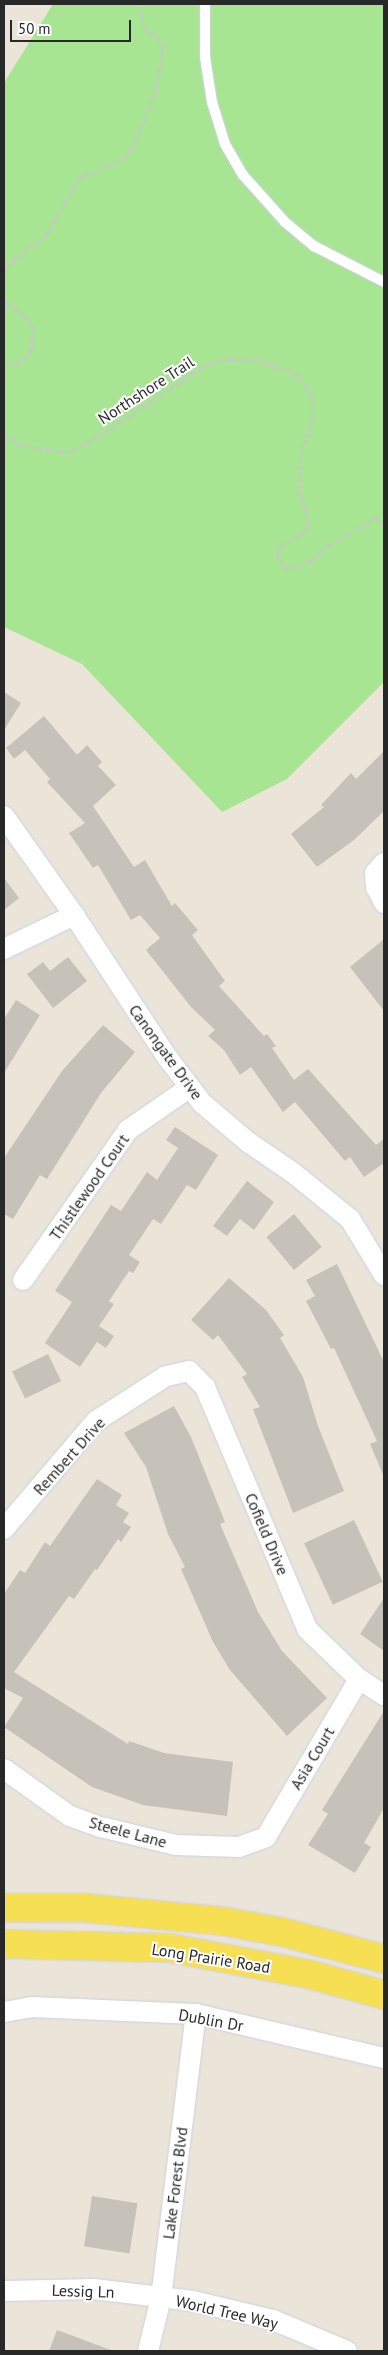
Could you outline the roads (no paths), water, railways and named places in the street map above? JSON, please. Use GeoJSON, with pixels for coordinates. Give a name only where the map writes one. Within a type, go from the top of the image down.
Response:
{"type":"FeatureCollection","features":[{"type":"Feature","properties":{"kind":"main road"},"geometry":{"type":"LineString","coordinates":[[4,1908],[86,1908],[222,1921],[282,1932],[384,1959]]}},
{"type":"Feature","properties":{"kind":"main road","name":"Long Prairie Road"},"geometry":{"type":"LineString","coordinates":[[4,1944],[170,1948],[308,1974],[384,1994]]}},
{"type":"Feature","properties":{"kind":"street","name":"Canongate Drive"},"geometry":{"type":"LineString","coordinates":[[4,816],[74,915],[167,1057],[202,1102],[248,1142],[292,1172],[350,1219],[384,1275]]}},
{"type":"Feature","properties":{"kind":"street"},"geometry":{"type":"LineString","coordinates":[[384,863],[375,873],[376,887],[384,903]]}},
{"type":"Feature","properties":{"kind":"street"},"geometry":{"type":"LineString","coordinates":[[4,949],[74,915]]}},
{"type":"Feature","properties":{"kind":"street","name":"Thistlewood Court"},"geometry":{"type":"LineString","coordinates":[[23,1280],[128,1130],[190,1087]]}},
{"type":"Feature","properties":{"kind":"street","name":"Cofield Drive"},"geometry":{"type":"LineString","coordinates":[[166,1376],[189,1371],[205,1387],[308,1629],[359,1678],[384,1695]]}},
{"type":"Feature","properties":{"kind":"street","name":"Rembert Drive"},"geometry":{"type":"LineString","coordinates":[[4,1529],[96,1422],[166,1376]]}},
{"type":"Feature","properties":{"kind":"street","name":"Asia Court"},"geometry":{"type":"LineString","coordinates":[[266,1837],[359,1678]]}},
{"type":"Feature","properties":{"kind":"street","name":"Steele Lane"},"geometry":{"type":"LineString","coordinates":[[4,1769],[70,1816],[101,1828],[176,1845],[239,1846],[266,1837]]}},
{"type":"Feature","properties":{"kind":"street","name":"Dublin Dr"},"geometry":{"type":"LineString","coordinates":[[4,2012],[32,2007],[196,2014],[384,2058]]}},
{"type":"Feature","properties":{"kind":"street","name":"Lake Forest Blvd"},"geometry":{"type":"LineString","coordinates":[[148,2351],[161,2298],[196,2014]]}},
{"type":"Feature","properties":{"kind":"street","name":"Lessig Ln"},"geometry":{"type":"LineString","coordinates":[[4,2291],[94,2289],[161,2298]]}},
{"type":"Feature","properties":{"kind":"street","name":"World Tree Way"},"geometry":{"type":"LineString","coordinates":[[161,2298],[193,2301],[273,2320],[347,2351]]}},
{"type":"Feature","properties":{"kind":"lane"},"geometry":{"type":"LineString","coordinates":[[205,4],[205,57],[212,102],[225,144],[243,175],[285,222],[314,246],[384,282]]}}]}
